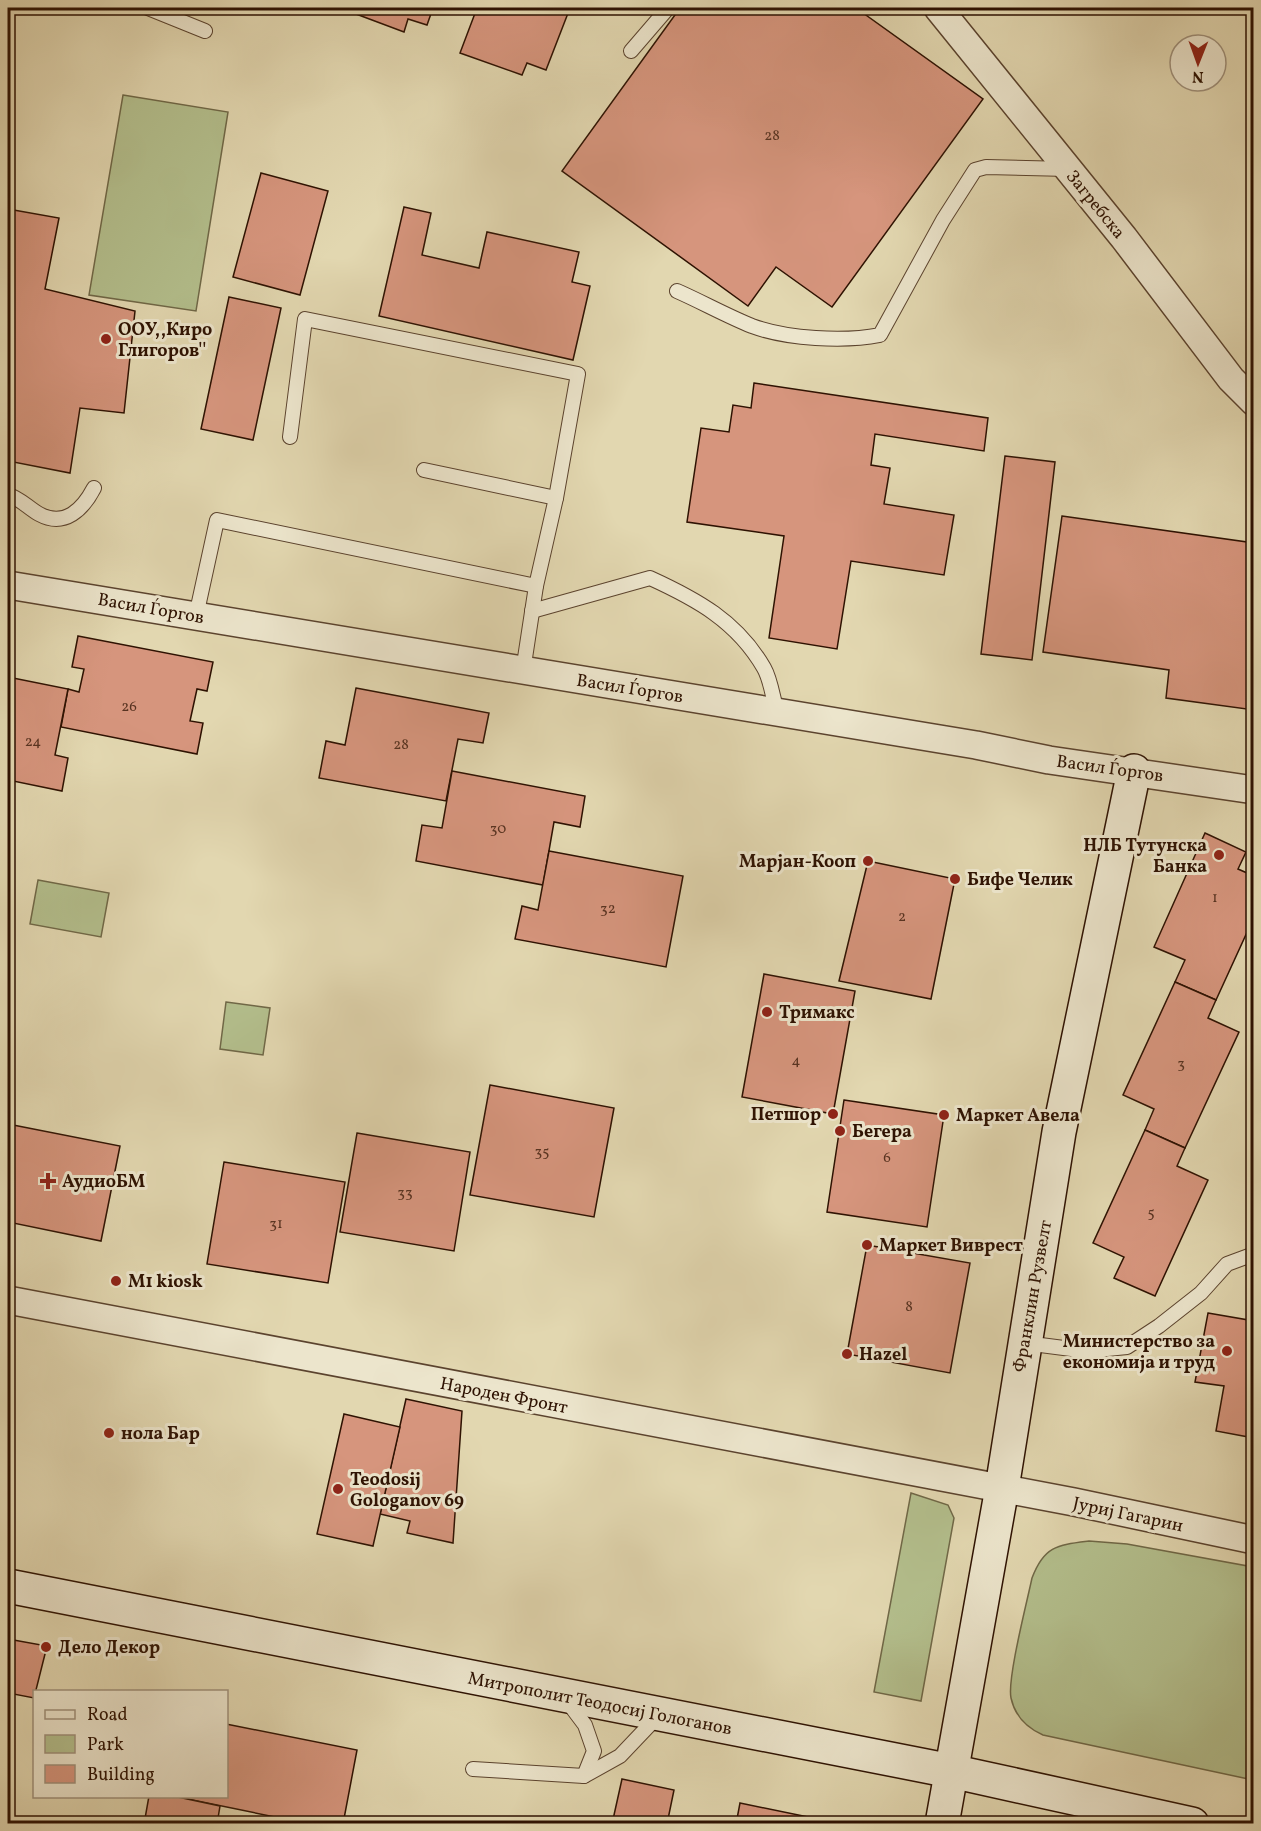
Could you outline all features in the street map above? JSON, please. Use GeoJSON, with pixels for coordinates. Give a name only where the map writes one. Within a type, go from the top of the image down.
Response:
{"type":"FeatureCollection","features":[{"type":"Feature","properties":{"kind":"street","name":"Загребска"},"geometry":{"type":"LineString","coordinates":[[938,8],[1068,169],[1231,379],[1254,402]]}},
{"type":"Feature","properties":{"kind":"street","name":"Васил Ѓоргов"},"geometry":{"type":"LineString","coordinates":[[8,585],[976,745],[1049,760],[1254,790]]}},
{"type":"Feature","properties":{"kind":"street","name":"Франклин Рузвелт"},"geometry":{"type":"LineString","coordinates":[[942,1824],[1002,1488],[1059,1132],[1134,771]]}},
{"type":"Feature","properties":{"kind":"street","name":"Народен Фронт"},"geometry":{"type":"LineString","coordinates":[[8,1300],[1002,1488]]}},
{"type":"Feature","properties":{"kind":"street","name":"Јуриј Гагарин"},"geometry":{"type":"LineString","coordinates":[[1002,1488],[1254,1540]]}},
{"type":"Feature","properties":{"kind":"street","name":"Митрополит Теодосиј Гологанов"},"geometry":{"type":"LineString","coordinates":[[8,1586],[951,1771],[1192,1824]]}},
{"type":"Feature","properties":{"kind":"lane"},"geometry":{"type":"LineString","coordinates":[[148,8],[205,31]]}},
{"type":"Feature","properties":{"kind":"lane"},"geometry":{"type":"LineString","coordinates":[[631,51],[668,8]]}},
{"type":"Feature","properties":{"kind":"lane"},"geometry":{"type":"LineString","coordinates":[[677,291],[754,326],[814,338],[859,339],[880,335],[943,220],[975,170],[986,167],[1068,169]]}},
{"type":"Feature","properties":{"kind":"lane"},"geometry":{"type":"LineString","coordinates":[[290,437],[305,319],[578,374],[556,498],[536,586],[524,671]]}},
{"type":"Feature","properties":{"kind":"lane"},"geometry":{"type":"LineString","coordinates":[[424,470],[556,498]]}},
{"type":"Feature","properties":{"kind":"lane"},"geometry":{"type":"LineString","coordinates":[[8,495],[39,514],[60,520],[76,513],[85,505],[94,488]]}},
{"type":"Feature","properties":{"kind":"lane"},"geometry":{"type":"LineString","coordinates":[[196,616],[217,520],[536,586]]}},
{"type":"Feature","properties":{"kind":"lane"},"geometry":{"type":"LineString","coordinates":[[532,612],[650,578],[698,600],[736,632],[765,669],[777,712]]}},
{"type":"Feature","properties":{"kind":"lane"},"geometry":{"type":"LineString","coordinates":[[1024,1342],[1087,1351],[1127,1347],[1159,1326],[1201,1293],[1227,1264],[1254,1254]]}},
{"type":"Feature","properties":{"kind":"lane"},"geometry":{"type":"LineString","coordinates":[[563,1696],[585,1725],[594,1751],[584,1776]]}},
{"type":"Feature","properties":{"kind":"lane"},"geometry":{"type":"LineString","coordinates":[[473,1769],[584,1776],[620,1756],[659,1714]]}},
{"type":"Feature","properties":{"kind":"green space"},"geometry":{"type":"Polygon","coordinates":[[[123,95],[228,112],[196,311],[89,295],[123,95]]]}},
{"type":"Feature","properties":{"kind":"green space"},"geometry":{"type":"Polygon","coordinates":[[[38,880],[109,893],[101,937],[30,924],[38,880]]]}},
{"type":"Feature","properties":{"kind":"green space"},"geometry":{"type":"Polygon","coordinates":[[[226,1002],[270,1008],[263,1055],[220,1049],[226,1002]]]}},
{"type":"Feature","properties":{"kind":"green space"},"geometry":{"type":"Polygon","coordinates":[[[911,1493],[948,1505],[954,1518],[921,1701],[874,1692],[911,1493]]]}},
{"type":"Feature","properties":{"kind":"green space"},"geometry":{"type":"Polygon","coordinates":[[[1089,1541],[1127,1544],[1253,1567],[1253,1780],[1043,1735],[1032,1729],[1019,1716],[1011,1698],[1012,1675],[1032,1578],[1041,1559],[1053,1549],[1089,1541]]]}},
{"type":"Feature","properties":{"kind":"building"},"geometry":{"type":"Polygon","coordinates":[[[340,8],[433,8],[427,25],[408,19],[404,32],[340,8]]]}},
{"type":"Feature","properties":{"kind":"building"},"geometry":{"type":"Polygon","coordinates":[[[477,8],[570,8],[546,70],[527,63],[522,75],[460,53],[477,8]]]}},
{"type":"Feature","properties":{"kind":"building"},"geometry":{"type":"Polygon","coordinates":[[[680,8],[856,8],[983,99],[832,307],[776,267],[748,306],[562,171],[680,8]]]}},
{"type":"Feature","properties":{"kind":"building"},"geometry":{"type":"Polygon","coordinates":[[[261,173],[328,191],[300,295],[233,277],[261,173]]]}},
{"type":"Feature","properties":{"kind":"building"},"geometry":{"type":"Polygon","coordinates":[[[404,207],[431,213],[422,255],[479,268],[487,232],[579,252],[572,282],[590,286],[573,360],[379,316],[404,207]]]}},
{"type":"Feature","properties":{"kind":"building"},"geometry":{"type":"Polygon","coordinates":[[[8,209],[59,218],[45,289],[135,311],[124,413],[80,408],[70,473],[8,461],[8,209]]]}},
{"type":"Feature","properties":{"kind":"building"},"geometry":{"type":"Polygon","coordinates":[[[229,297],[281,308],[253,440],[201,429],[229,297]]]}},
{"type":"Feature","properties":{"kind":"building"},"geometry":{"type":"Polygon","coordinates":[[[754,383],[988,418],[984,451],[875,434],[871,465],[890,468],[884,504],[954,515],[944,575],[851,561],[837,649],[769,638],[784,536],[687,522],[701,428],[729,432],[733,405],[751,408],[754,383]]]}},
{"type":"Feature","properties":{"kind":"building"},"geometry":{"type":"Polygon","coordinates":[[[1005,456],[1055,462],[1032,660],[981,654],[1005,456]]]}},
{"type":"Feature","properties":{"kind":"building"},"geometry":{"type":"Polygon","coordinates":[[[1062,516],[1254,543],[1254,710],[1166,698],[1169,670],[1043,652],[1062,516]]]}},
{"type":"Feature","properties":{"kind":"building"},"geometry":{"type":"Polygon","coordinates":[[[78,636],[213,662],[207,691],[197,689],[190,721],[203,723],[197,754],[61,727],[68,689],[79,692],[84,669],[72,667],[78,636]]]}},
{"type":"Feature","properties":{"kind":"building"},"geometry":{"type":"Polygon","coordinates":[[[8,677],[68,689],[55,755],[68,758],[62,791],[8,780],[8,677]]]}},
{"type":"Feature","properties":{"kind":"building"},"geometry":{"type":"Polygon","coordinates":[[[356,688],[489,713],[483,743],[458,739],[446,801],[319,778],[326,741],[345,745],[356,688]]]}},
{"type":"Feature","properties":{"kind":"building"},"geometry":{"type":"Polygon","coordinates":[[[452,771],[585,796],[580,827],[554,822],[543,885],[416,861],[422,825],[442,828],[452,771]]]}},
{"type":"Feature","properties":{"kind":"building"},"geometry":{"type":"Polygon","coordinates":[[[1205,833],[1246,852],[1238,869],[1254,876],[1254,917],[1216,1000],[1175,982],[1185,960],[1154,947],[1205,833]]]}},
{"type":"Feature","properties":{"kind":"building"},"geometry":{"type":"Polygon","coordinates":[[[549,851],[683,876],[666,967],[515,939],[522,906],[538,910],[549,851]]]}},
{"type":"Feature","properties":{"kind":"building"},"geometry":{"type":"Polygon","coordinates":[[[868,861],[955,879],[931,999],[839,981],[868,861]]]}},
{"type":"Feature","properties":{"kind":"building"},"geometry":{"type":"Polygon","coordinates":[[[764,974],[855,991],[833,1114],[742,1097],[764,974]]]}},
{"type":"Feature","properties":{"kind":"building"},"geometry":{"type":"Polygon","coordinates":[[[1175,982],[1216,1000],[1208,1018],[1239,1032],[1185,1148],[1145,1130],[1154,1109],[1123,1095],[1175,982]]]}},
{"type":"Feature","properties":{"kind":"building"},"geometry":{"type":"Polygon","coordinates":[[[490,1085],[614,1108],[594,1217],[470,1195],[490,1085]]]}},
{"type":"Feature","properties":{"kind":"building"},"geometry":{"type":"Polygon","coordinates":[[[844,1100],[944,1115],[927,1227],[827,1212],[844,1100]]]}},
{"type":"Feature","properties":{"kind":"building"},"geometry":{"type":"Polygon","coordinates":[[[8,1124],[120,1146],[101,1241],[8,1222],[8,1124]]]}},
{"type":"Feature","properties":{"kind":"building"},"geometry":{"type":"Polygon","coordinates":[[[1145,1130],[1185,1148],[1177,1166],[1208,1180],[1155,1296],[1114,1278],[1124,1257],[1093,1243],[1145,1130]]]}},
{"type":"Feature","properties":{"kind":"building"},"geometry":{"type":"Polygon","coordinates":[[[357,1133],[470,1152],[454,1251],[340,1232],[357,1133]]]}},
{"type":"Feature","properties":{"kind":"building"},"geometry":{"type":"Polygon","coordinates":[[[224,1162],[345,1182],[328,1283],[207,1264],[224,1162]]]}},
{"type":"Feature","properties":{"kind":"building"},"geometry":{"type":"Polygon","coordinates":[[[867,1245],[970,1263],[950,1373],[847,1354],[867,1245]]]}},
{"type":"Feature","properties":{"kind":"building","name":"Министерство за економија и труд"},"geometry":{"type":"Polygon","coordinates":[[[1208,1313],[1254,1321],[1254,1438],[1216,1431],[1224,1386],[1195,1382],[1208,1313]]]}},
{"type":"Feature","properties":{"kind":"building"},"geometry":{"type":"Polygon","coordinates":[[[406,1399],[462,1411],[453,1543],[407,1533],[410,1521],[380,1514],[406,1399]]]}},
{"type":"Feature","properties":{"kind":"building"},"geometry":{"type":"Polygon","coordinates":[[[344,1414],[400,1427],[373,1546],[317,1534],[344,1414]]]}},
{"type":"Feature","properties":{"kind":"building"},"geometry":{"type":"Polygon","coordinates":[[[8,1639],[47,1646],[36,1690],[33,1690],[33,1698],[8,1693],[8,1639]]]}},
{"type":"Feature","properties":{"kind":"building"},"geometry":{"type":"Polygon","coordinates":[[[228,1724],[357,1750],[343,1824],[309,1824],[183,1798],[228,1798],[228,1724]]]}},
{"type":"Feature","properties":{"kind":"building"},"geometry":{"type":"Polygon","coordinates":[[[622,1779],[674,1790],[667,1824],[612,1824],[622,1779]]]}},
{"type":"Feature","properties":{"kind":"building"},"geometry":{"type":"Polygon","coordinates":[[[149,1798],[182,1798],[220,1806],[217,1824],[144,1824],[149,1798]]]}},
{"type":"Feature","properties":{"kind":"building"},"geometry":{"type":"Polygon","coordinates":[[[740,1803],[842,1824],[736,1824],[740,1803]]]}},
{"type":"Feature","properties":{"kind":"place","name":"ООУ,,Киро Глигоров''"},"geometry":{"type":"Point","coordinates":[106,339]}},
{"type":"Feature","properties":{"kind":"place","name":"НЛБ Тутунска Банка"},"geometry":{"type":"Point","coordinates":[1219,855]}},
{"type":"Feature","properties":{"kind":"place","name":"Марјан-Кооп"},"geometry":{"type":"Point","coordinates":[868,861]}},
{"type":"Feature","properties":{"kind":"place","name":"Бифе Челик"},"geometry":{"type":"Point","coordinates":[955,879]}},
{"type":"Feature","properties":{"kind":"place","name":"Тримакс"},"geometry":{"type":"Point","coordinates":[767,1012]}},
{"type":"Feature","properties":{"kind":"place","name":"Петшор"},"geometry":{"type":"Point","coordinates":[833,1114]}},
{"type":"Feature","properties":{"kind":"place","name":"Маркет Авела"},"geometry":{"type":"Point","coordinates":[944,1115]}},
{"type":"Feature","properties":{"kind":"place","name":"Бегера"},"geometry":{"type":"Point","coordinates":[840,1131]}},
{"type":"Feature","properties":{"kind":"place","name":"АудиоБМ"},"geometry":{"type":"Point","coordinates":[48,1181]}},
{"type":"Feature","properties":{"kind":"place","name":"Маркет Виврест"},"geometry":{"type":"Point","coordinates":[867,1245]}},
{"type":"Feature","properties":{"kind":"place","name":"M1 kiosk"},"geometry":{"type":"Point","coordinates":[116,1281]}},
{"type":"Feature","properties":{"kind":"place","name":"Министерство за економија и труд"},"geometry":{"type":"Point","coordinates":[1227,1351]}},
{"type":"Feature","properties":{"kind":"place","name":"Hazel"},"geometry":{"type":"Point","coordinates":[847,1354]}},
{"type":"Feature","properties":{"kind":"place","name":"нола Бар"},"geometry":{"type":"Point","coordinates":[109,1433]}},
{"type":"Feature","properties":{"kind":"place","name":"Teodosij Gologanov 69"},"geometry":{"type":"Point","coordinates":[338,1489]}},
{"type":"Feature","properties":{"kind":"place","name":"Дело Декор"},"geometry":{"type":"Point","coordinates":[46,1647]}}]}
